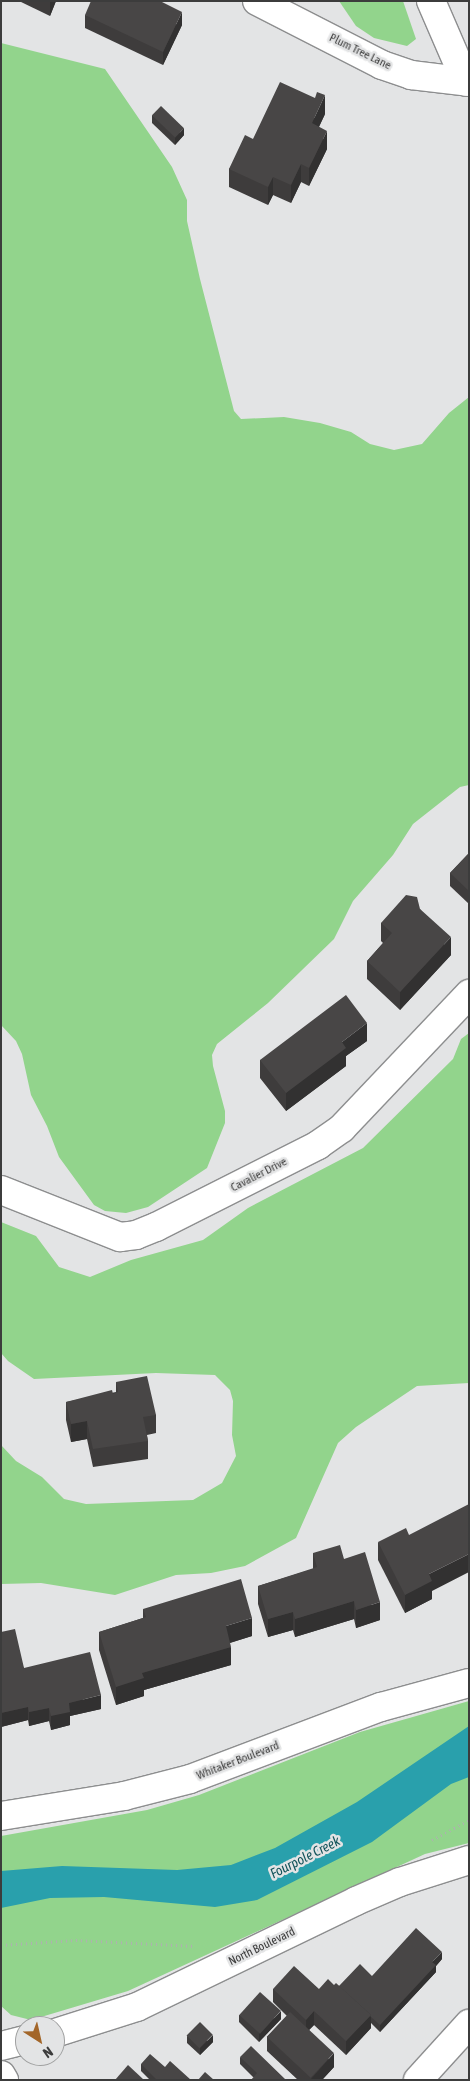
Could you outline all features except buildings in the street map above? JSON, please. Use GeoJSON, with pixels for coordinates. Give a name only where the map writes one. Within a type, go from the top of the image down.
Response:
{"type":"FeatureCollection","features":[{"type":"Feature","properties":{"kind":"street","name":"Plum Tree Lane"},"geometry":{"type":"LineString","coordinates":[[257,1],[382,65],[410,75],[467,82]]}},
{"type":"Feature","properties":{"kind":"street"},"geometry":{"type":"LineString","coordinates":[[431,1],[467,82]]}},
{"type":"Feature","properties":{"kind":"street","name":"Cavalier Drive"},"geometry":{"type":"LineString","coordinates":[[1,1190],[120,1237],[136,1235],[156,1227],[318,1145],[342,1128],[469,994]]}},
{"type":"Feature","properties":{"kind":"street","name":"Whitaker Boulevard"},"geometry":{"type":"LineString","coordinates":[[1,1816],[124,1796],[190,1779],[381,1707],[469,1683]]}},
{"type":"Feature","properties":{"kind":"street","name":"North Boulevard"},"geometry":{"type":"LineString","coordinates":[[65,2030],[137,2007],[356,1901],[400,1882],[469,1860]]}},
{"type":"Feature","properties":{"kind":"street"},"geometry":{"type":"LineString","coordinates":[[418,2080],[469,2024]]}},
{"type":"Feature","properties":{"kind":"street"},"geometry":{"type":"LineString","coordinates":[[1,2046],[15,2042]]}},
{"type":"Feature","properties":{"kind":"street"},"geometry":{"type":"LineString","coordinates":[[1,2075],[4,2080]]}},
{"type":"Feature","properties":{"kind":"path"},"geometry":{"type":"LineString","coordinates":[[430,1841],[469,1820]]}},
{"type":"Feature","properties":{"kind":"path"},"geometry":{"type":"LineString","coordinates":[[1,1945],[76,1940],[199,1946]]}},
{"type":"Feature","properties":{"kind":"green space"},"geometry":{"type":"Polygon","coordinates":[[[339,1],[403,1],[416,39],[407,46],[374,38],[356,26],[339,1]]]}},
{"type":"Feature","properties":{"kind":"green space"},"geometry":{"type":"Polygon","coordinates":[[[1,43],[105,69],[172,167],[187,200],[187,221],[200,279],[234,411],[241,419],[284,417],[320,423],[351,432],[370,444],[394,450],[422,444],[449,413],[469,397],[469,785],[460,787],[413,824],[393,855],[353,901],[334,939],[268,1003],[217,1044],[212,1055],[213,1066],[225,1111],[225,1123],[207,1168],[148,1207],[126,1213],[105,1211],[94,1205],[59,1157],[47,1126],[31,1095],[22,1054],[16,1041],[1,1025],[1,43]]]}},
{"type":"Feature","properties":{"kind":"green space"},"geometry":{"type":"Polygon","coordinates":[[[469,1033],[469,1383],[417,1386],[356,1427],[338,1443],[296,1538],[245,1566],[211,1573],[176,1575],[115,1595],[41,1583],[1,1584],[1,1445],[16,1461],[42,1477],[64,1499],[86,1504],[193,1500],[222,1483],[236,1456],[232,1435],[233,1401],[230,1390],[215,1375],[156,1373],[34,1379],[8,1361],[1,1353],[1,1222],[36,1236],[59,1267],[90,1277],[131,1260],[203,1240],[248,1208],[363,1148],[453,1059],[461,1039],[469,1033]]]}},
{"type":"Feature","properties":{"kind":"green space"},"geometry":{"type":"Polygon","coordinates":[[[469,1701],[469,1843],[425,1854],[128,1991],[44,2016],[15,2016],[11,2015],[1,2006],[1,1836],[147,1810],[199,1795],[360,1732],[469,1701]]]}},
{"type":"Feature","properties":{"kind":"water","name":"Fourpole Creek"},"geometry":{"type":"Polygon","coordinates":[[[469,1726],[469,1777],[451,1784],[372,1842],[257,1900],[215,1907],[104,1897],[50,1898],[1,1908],[1,1871],[62,1866],[177,1870],[231,1865],[275,1848],[357,1802],[469,1726]]]}}]}
